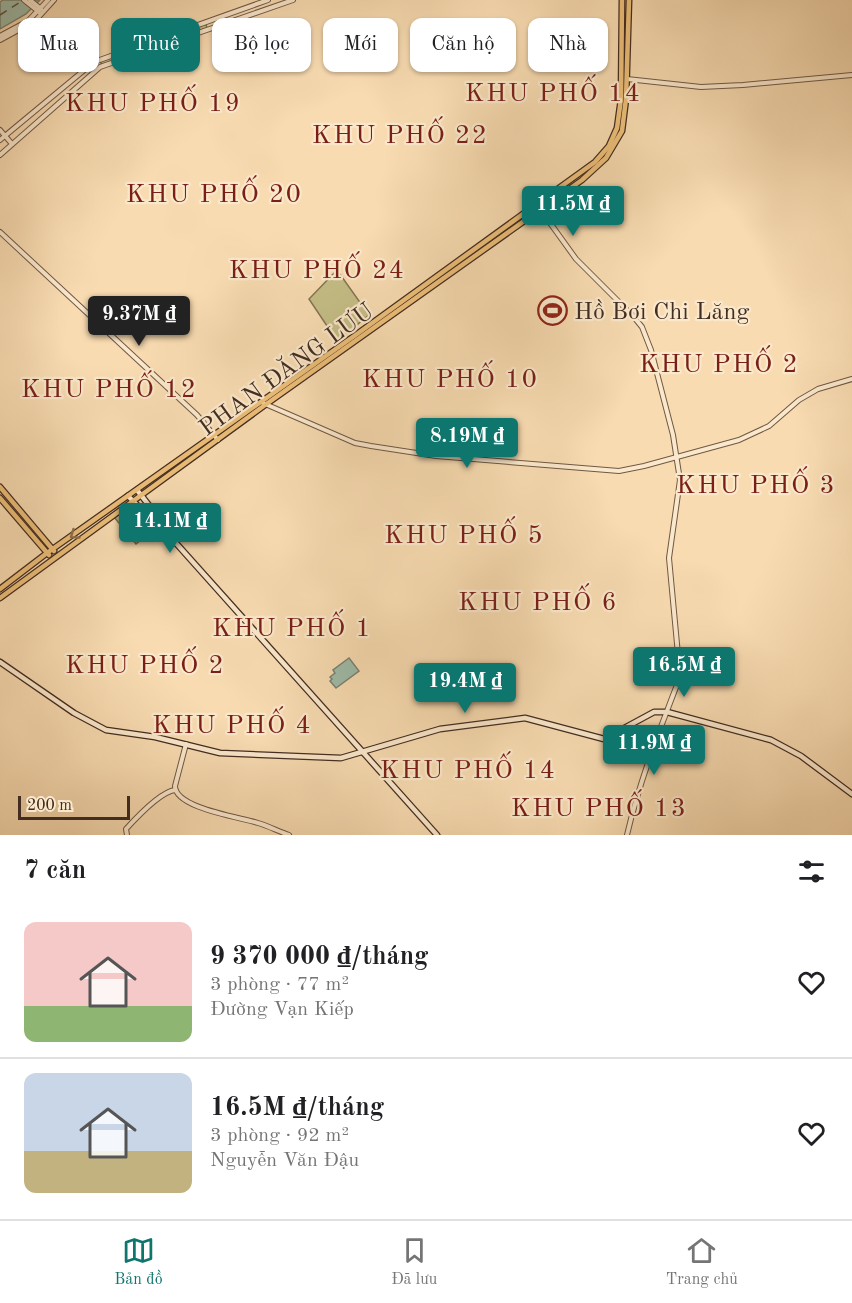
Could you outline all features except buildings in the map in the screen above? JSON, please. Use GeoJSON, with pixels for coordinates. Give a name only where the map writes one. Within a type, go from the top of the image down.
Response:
{"type":"FeatureCollection","features":[{"type":"Feature","properties":{"kind":"main road","name":"PHAN ĐĂNG LƯU"},"geometry":{"type":"LineString","coordinates":[[0,598],[134,501],[178,465],[263,403],[538,207],[582,180],[599,165],[613,149],[622,131],[626,99],[622,0]]}},
{"type":"Feature","properties":{"kind":"main road","name":"PHAN ĐĂNG LƯU"},"geometry":{"type":"LineString","coordinates":[[624,78],[629,0]]}},
{"type":"Feature","properties":{"kind":"main road","name":"PHAN ĐĂNG LƯU"},"geometry":{"type":"LineString","coordinates":[[0,589],[128,496],[178,465]]}},
{"type":"Feature","properties":{"kind":"main road"},"geometry":{"type":"LineString","coordinates":[[0,488],[57,555]]}},
{"type":"Feature","properties":{"kind":"main road"},"geometry":{"type":"LineString","coordinates":[[137,490],[158,517],[158,523]]}},
{"type":"Feature","properties":{"kind":"main road"},"geometry":{"type":"LineString","coordinates":[[128,496],[154,522],[158,523],[360,752],[437,835]]}},
{"type":"Feature","properties":{"kind":"main road"},"geometry":{"type":"LineString","coordinates":[[0,498],[52,559]]}},
{"type":"Feature","properties":{"kind":"main road"},"geometry":{"type":"LineString","coordinates":[[0,662],[74,713],[106,730],[155,737],[220,753],[343,758],[440,729],[512,718],[535,720],[604,739],[654,712],[667,712],[771,740],[801,756],[852,794]]}},
{"type":"Feature","properties":{"kind":"street"},"geometry":{"type":"LineString","coordinates":[[24,0],[40,10]]}},
{"type":"Feature","properties":{"kind":"street"},"geometry":{"type":"LineString","coordinates":[[30,0],[40,10]]}},
{"type":"Feature","properties":{"kind":"street"},"geometry":{"type":"LineString","coordinates":[[0,38],[40,10],[48,0]]}},
{"type":"Feature","properties":{"kind":"street"},"geometry":{"type":"LineString","coordinates":[[0,38],[35,21],[54,0]]}},
{"type":"Feature","properties":{"kind":"street"},"geometry":{"type":"LineString","coordinates":[[0,140],[94,62],[268,0]]}},
{"type":"Feature","properties":{"kind":"street"},"geometry":{"type":"LineString","coordinates":[[0,155],[100,67],[293,0]]}},
{"type":"Feature","properties":{"kind":"street"},"geometry":{"type":"LineString","coordinates":[[624,78],[701,87],[852,75]]}},
{"type":"Feature","properties":{"kind":"street"},"geometry":{"type":"LineString","coordinates":[[0,130],[12,144]]}},
{"type":"Feature","properties":{"kind":"street"},"geometry":{"type":"LineString","coordinates":[[538,207],[576,259],[642,327],[656,365],[677,457],[680,483],[669,558],[680,676]]}},
{"type":"Feature","properties":{"kind":"street"},"geometry":{"type":"LineString","coordinates":[[0,232],[184,403],[216,437]]}},
{"type":"Feature","properties":{"kind":"street"},"geometry":{"type":"LineString","coordinates":[[263,403],[355,442],[436,456],[619,471],[739,440],[769,426],[799,400],[818,389],[852,379]]}},
{"type":"Feature","properties":{"kind":"street"},"geometry":{"type":"LineString","coordinates":[[627,835],[638,789],[680,676],[695,651]]}},
{"type":"Feature","properties":{"kind":"street"},"geometry":{"type":"LineString","coordinates":[[680,660],[688,661]]}},
{"type":"Feature","properties":{"kind":"street"},"geometry":{"type":"LineString","coordinates":[[186,744],[175,790],[179,796],[192,804],[258,823],[288,835]]}},
{"type":"Feature","properties":{"kind":"street"},"geometry":{"type":"LineString","coordinates":[[127,835],[126,829],[135,819],[165,793],[175,790]]}},
{"type":"Feature","properties":{"kind":"shaded area"},"geometry":{"type":"Polygon","coordinates":[[[3,0],[40,0],[26,14],[0,29],[0,2],[3,0]]]}},
{"type":"Feature","properties":{"kind":"shaded area"},"geometry":{"type":"Polygon","coordinates":[[[206,24],[207,28],[200,30],[200,26],[206,24]]]}},
{"type":"Feature","properties":{"kind":"shaded area"},"geometry":{"type":"Polygon","coordinates":[[[111,57],[111,62],[102,65],[100,61],[111,57]]]}},
{"type":"Feature","properties":{"kind":"shaded area"},"geometry":{"type":"Polygon","coordinates":[[[337,270],[369,315],[337,341],[309,299],[337,270]]]}},
{"type":"Feature","properties":{"kind":"shaded area"},"geometry":{"type":"Polygon","coordinates":[[[129,508],[142,512],[157,527],[136,544],[114,517],[129,508]]]}},
{"type":"Feature","properties":{"kind":"shaded area"},"geometry":{"type":"Polygon","coordinates":[[[349,658],[359,671],[336,688],[330,681],[332,679],[330,677],[335,673],[333,670],[349,658]]]}},
{"type":"Feature","properties":{"kind":"ferry route"},"geometry":{"type":"LineString","coordinates":[[0,15],[22,1]]}},
{"type":"Feature","properties":{"kind":"place","name":"Hồ Bơi Chi Lăng"},"geometry":{"type":"Point","coordinates":[553,311]}},
{"type":"Feature","properties":{"kind":"district","name":"KHU PHỐ 14"},"geometry":{"type":"Point","coordinates":[553,92]}},
{"type":"Feature","properties":{"kind":"district","name":"KHU PHỐ 19"},"geometry":{"type":"Point","coordinates":[153,102]}},
{"type":"Feature","properties":{"kind":"district","name":"KHU PHỐ 22"},"geometry":{"type":"Point","coordinates":[400,134]}},
{"type":"Feature","properties":{"kind":"district","name":"KHU PHỐ 20"},"geometry":{"type":"Point","coordinates":[214,193]}},
{"type":"Feature","properties":{"kind":"district","name":"KHU PHỐ 24"},"geometry":{"type":"Point","coordinates":[317,269]}},
{"type":"Feature","properties":{"kind":"district","name":"KHU PHỐ 2"},"geometry":{"type":"Point","coordinates":[719,363]}},
{"type":"Feature","properties":{"kind":"district","name":"KHU PHỐ 10"},"geometry":{"type":"Point","coordinates":[450,378]}},
{"type":"Feature","properties":{"kind":"district","name":"KHU PHỐ 12"},"geometry":{"type":"Point","coordinates":[109,388]}},
{"type":"Feature","properties":{"kind":"district","name":"KHU PHỐ 3"},"geometry":{"type":"Point","coordinates":[756,484]}},
{"type":"Feature","properties":{"kind":"district","name":"KHU PHỐ 5"},"geometry":{"type":"Point","coordinates":[464,534]}},
{"type":"Feature","properties":{"kind":"district","name":"KHU PHỐ 6"},"geometry":{"type":"Point","coordinates":[538,601]}},
{"type":"Feature","properties":{"kind":"district","name":"KHU PHỐ 1"},"geometry":{"type":"Point","coordinates":[292,627]}},
{"type":"Feature","properties":{"kind":"district","name":"KHU PHỐ 2"},"geometry":{"type":"Point","coordinates":[145,664]}},
{"type":"Feature","properties":{"kind":"district","name":"KHU PHỐ 4"},"geometry":{"type":"Point","coordinates":[232,724]}},
{"type":"Feature","properties":{"kind":"district","name":"KHU PHỐ 14"},"geometry":{"type":"Point","coordinates":[468,769]}},
{"type":"Feature","properties":{"kind":"district","name":"KHU PHỐ 13"},"geometry":{"type":"Point","coordinates":[599,807]}}]}
